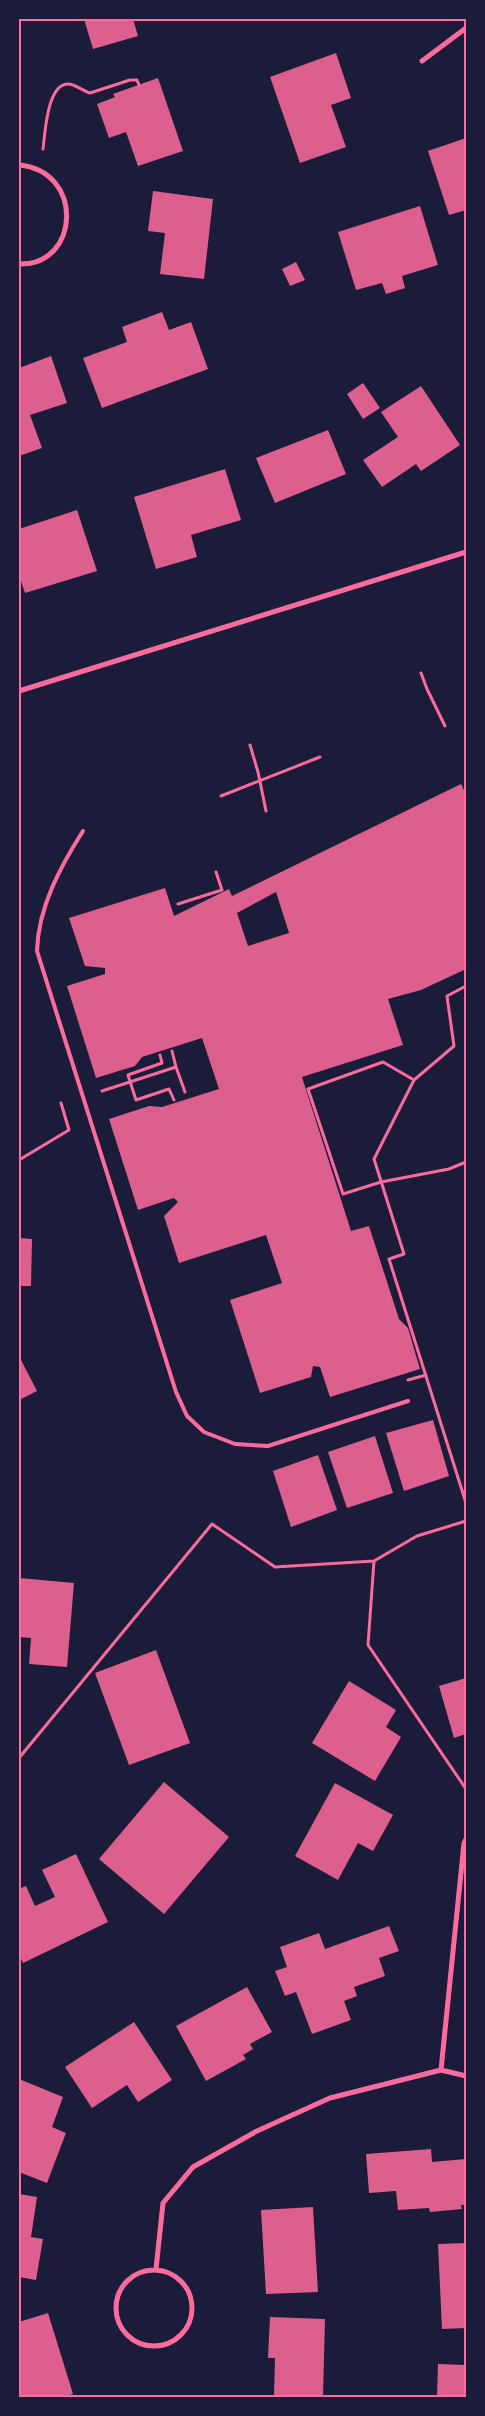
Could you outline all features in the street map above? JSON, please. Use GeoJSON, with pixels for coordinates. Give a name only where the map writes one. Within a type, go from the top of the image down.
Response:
{"type":"FeatureCollection","features":[{"type":"Feature","properties":{"kind":"street"},"geometry":{"type":"LineString","coordinates":[[422,61],[466,28]]}},
{"type":"Feature","properties":{"kind":"street"},"geometry":{"type":"LineString","coordinates":[[19,165],[37,168],[51,177],[61,190],[67,206],[68,222],[62,237],[53,250],[40,259],[19,264]]}},
{"type":"Feature","properties":{"kind":"street"},"geometry":{"type":"LineString","coordinates":[[19,691],[466,552]]}},
{"type":"Feature","properties":{"kind":"street"},"geometry":{"type":"LineString","coordinates":[[441,2070],[464,1843],[466,1839]]}},
{"type":"Feature","properties":{"kind":"street"},"geometry":{"type":"LineString","coordinates":[[156,2269],[162,2203],[193,2167],[257,2131],[330,2098],[441,2070],[466,2076]]}},
{"type":"Feature","properties":{"kind":"street"},"geometry":{"type":"LineString","coordinates":[[156,2269],[168,2272],[180,2280],[188,2290],[192,2303],[191,2316],[186,2328],[171,2341],[152,2346],[133,2339],[120,2325],[116,2312],[116,2299],[130,2277],[143,2271],[156,2269]]}},
{"type":"Feature","properties":{"kind":"lane"},"geometry":{"type":"LineString","coordinates":[[83,831],[69,853],[49,896],[38,932],[37,951],[176,1392],[187,1416],[204,1432],[235,1444],[268,1446],[408,1401]]}},
{"type":"Feature","properties":{"kind":"path"},"geometry":{"type":"LineString","coordinates":[[44,149],[50,106],[55,92],[61,85],[70,84],[90,93],[130,80],[137,80],[139,85]]}},
{"type":"Feature","properties":{"kind":"path"},"geometry":{"type":"LineString","coordinates":[[421,673],[426,689],[445,726]]}},
{"type":"Feature","properties":{"kind":"path"},"geometry":{"type":"LineString","coordinates":[[250,746],[266,811]]}},
{"type":"Feature","properties":{"kind":"path"},"geometry":{"type":"LineString","coordinates":[[221,796],[320,757]]}},
{"type":"Feature","properties":{"kind":"path"},"geometry":{"type":"LineString","coordinates":[[178,904],[222,890],[216,872]]}},
{"type":"Feature","properties":{"kind":"path"},"geometry":{"type":"LineString","coordinates":[[466,986],[447,996],[454,1046],[414,1080],[374,1159],[404,1254],[389,1259],[466,1502]]}},
{"type":"Feature","properties":{"kind":"path"},"geometry":{"type":"LineString","coordinates":[[172,1051],[185,1092]]}},
{"type":"Feature","properties":{"kind":"path"},"geometry":{"type":"LineString","coordinates":[[160,1055],[162,1064],[128,1075],[130,1082],[136,1100],[169,1089],[174,1100]]}},
{"type":"Feature","properties":{"kind":"path"},"geometry":{"type":"LineString","coordinates":[[414,1080],[383,1062],[308,1088],[343,1194],[381,1182],[449,1169],[466,1162]]}},
{"type":"Feature","properties":{"kind":"path"},"geometry":{"type":"LineString","coordinates":[[99,1092],[176,1067]]}},
{"type":"Feature","properties":{"kind":"path"},"geometry":{"type":"LineString","coordinates":[[19,1160],[69,1130],[61,1103]]}},
{"type":"Feature","properties":{"kind":"path"},"geometry":{"type":"LineString","coordinates":[[19,1758],[212,1524],[275,1567],[374,1561],[417,1536],[466,1522]]}},
{"type":"Feature","properties":{"kind":"path"},"geometry":{"type":"LineString","coordinates":[[374,1561],[368,1646],[466,1789]]}},
{"type":"Feature","properties":{"kind":"building"},"geometry":{"type":"Polygon","coordinates":[[[84,19],[133,19],[138,36],[93,49],[84,19]]]}},
{"type":"Feature","properties":{"kind":"building"},"geometry":{"type":"Polygon","coordinates":[[[336,53],[351,98],[331,105],[346,147],[300,163],[270,77],[336,53]]]}},
{"type":"Feature","properties":{"kind":"building"},"geometry":{"type":"Polygon","coordinates":[[[158,78],[183,151],[138,166],[126,132],[109,138],[97,104],[115,97],[113,94],[158,78]]]}},
{"type":"Feature","properties":{"kind":"building"},"geometry":{"type":"Polygon","coordinates":[[[466,138],[466,210],[449,215],[428,151],[466,138]]]}},
{"type":"Feature","properties":{"kind":"building"},"geometry":{"type":"Polygon","coordinates":[[[153,191],[213,199],[204,279],[160,274],[165,233],[148,231],[153,191]]]}},
{"type":"Feature","properties":{"kind":"building"},"geometry":{"type":"Polygon","coordinates":[[[420,206],[438,265],[402,276],[405,288],[386,294],[382,283],[356,290],[338,232],[420,206]]]}},
{"type":"Feature","properties":{"kind":"building"},"geometry":{"type":"Polygon","coordinates":[[[296,262],[305,280],[290,286],[282,269],[296,262]]]}},
{"type":"Feature","properties":{"kind":"building"},"geometry":{"type":"Polygon","coordinates":[[[162,312],[169,330],[191,322],[208,369],[102,408],[83,358],[127,342],[122,327],[162,312]]]}},
{"type":"Feature","properties":{"kind":"building"},"geometry":{"type":"Polygon","coordinates":[[[51,356],[67,403],[30,415],[42,448],[19,456],[19,368],[51,356]]]}},
{"type":"Feature","properties":{"kind":"building"},"geometry":{"type":"Polygon","coordinates":[[[363,383],[380,408],[363,419],[347,394],[363,383]]]}},
{"type":"Feature","properties":{"kind":"building"},"geometry":{"type":"Polygon","coordinates":[[[421,386],[460,445],[421,471],[416,464],[382,487],[363,460],[398,437],[381,412],[421,386]]]}},
{"type":"Feature","properties":{"kind":"building"},"geometry":{"type":"Polygon","coordinates":[[[328,430],[346,474],[275,503],[256,458],[328,430]]]}},
{"type":"Feature","properties":{"kind":"building"},"geometry":{"type":"Polygon","coordinates":[[[225,469],[241,520],[191,535],[197,557],[156,569],[134,497],[225,469]]]}},
{"type":"Feature","properties":{"kind":"building"},"geometry":{"type":"Polygon","coordinates":[[[77,510],[97,571],[25,593],[19,575],[19,529],[77,510]]]}},
{"type":"Feature","properties":{"kind":"building"},"geometry":{"type":"Polygon","coordinates":[[[461,784],[466,794],[466,969],[421,990],[388,999],[403,1045],[302,1077],[351,1231],[369,1226],[399,1319],[408,1328],[420,1369],[330,1397],[320,1367],[313,1366],[311,1377],[260,1393],[230,1300],[282,1283],[266,1235],[179,1263],[164,1216],[178,1202],[174,1198],[138,1210],[109,1119],[149,1106],[162,1107],[219,1089],[202,1038],[142,1057],[135,1066],[96,1078],[67,986],[105,974],[105,968],[85,966],[69,918],[165,888],[174,916],[229,889],[232,896],[461,784]],[[276,892],[237,913],[248,946],[289,933],[276,892]]]}},
{"type":"Feature","properties":{"kind":"building"},"geometry":{"type":"Polygon","coordinates":[[[19,1238],[32,1239],[31,1286],[19,1286],[19,1238]]]}},
{"type":"Feature","properties":{"kind":"building"},"geometry":{"type":"Polygon","coordinates":[[[19,1356],[37,1391],[19,1400],[19,1356]]]}},
{"type":"Feature","properties":{"kind":"building"},"geometry":{"type":"Polygon","coordinates":[[[433,1420],[449,1476],[404,1491],[386,1433],[433,1420]]]}},
{"type":"Feature","properties":{"kind":"building"},"geometry":{"type":"Polygon","coordinates":[[[375,1436],[393,1493],[347,1508],[328,1452],[375,1436]]]}},
{"type":"Feature","properties":{"kind":"building"},"geometry":{"type":"Polygon","coordinates":[[[318,1455],[337,1510],[291,1527],[273,1471],[318,1455]]]}},
{"type":"Feature","properties":{"kind":"building"},"geometry":{"type":"Polygon","coordinates":[[[19,1578],[74,1583],[67,1667],[29,1664],[31,1638],[19,1637],[19,1578]]]}},
{"type":"Feature","properties":{"kind":"building"},"geometry":{"type":"Polygon","coordinates":[[[156,1650],[190,1743],[129,1765],[95,1673],[156,1650]]]}},
{"type":"Feature","properties":{"kind":"building"},"geometry":{"type":"Polygon","coordinates":[[[466,1678],[466,1734],[454,1738],[439,1686],[466,1678]]]}},
{"type":"Feature","properties":{"kind":"building"},"geometry":{"type":"Polygon","coordinates":[[[349,1681],[396,1710],[386,1727],[401,1737],[375,1781],[312,1743],[349,1681]]]}},
{"type":"Feature","properties":{"kind":"building"},"geometry":{"type":"Polygon","coordinates":[[[164,1782],[229,1837],[164,1914],[99,1859],[164,1782]]]}},
{"type":"Feature","properties":{"kind":"building"},"geometry":{"type":"Polygon","coordinates":[[[335,1783],[393,1815],[373,1851],[358,1843],[338,1880],[295,1856],[335,1783]]]}},
{"type":"Feature","properties":{"kind":"building"},"geometry":{"type":"Polygon","coordinates":[[[76,1854],[108,1922],[23,1963],[19,1954],[19,1889],[26,1886],[35,1906],[55,1897],[42,1870],[76,1854]]]}},
{"type":"Feature","properties":{"kind":"building"},"geometry":{"type":"Polygon","coordinates":[[[389,1926],[399,1951],[379,1958],[385,1976],[354,1987],[357,1996],[344,2001],[351,2020],[312,2034],[296,1992],[285,1996],[275,1971],[287,1967],[280,1947],[319,1933],[325,1949],[389,1926]]]}},
{"type":"Feature","properties":{"kind":"building"},"geometry":{"type":"Polygon","coordinates":[[[247,1987],[272,2032],[250,2044],[253,2049],[243,2055],[246,2059],[206,2081],[176,2026],[247,1987]]]}},
{"type":"Feature","properties":{"kind":"building"},"geometry":{"type":"Polygon","coordinates":[[[134,2022],[172,2080],[138,2102],[127,2085],[92,2108],[65,2067],[134,2022]]]}},
{"type":"Feature","properties":{"kind":"building"},"geometry":{"type":"Polygon","coordinates":[[[19,2079],[63,2097],[52,2127],[66,2133],[47,2183],[19,2172],[19,2079]]]}},
{"type":"Feature","properties":{"kind":"building"},"geometry":{"type":"Polygon","coordinates":[[[431,2149],[432,2162],[466,2159],[466,2205],[461,2205],[462,2209],[430,2212],[429,2208],[398,2210],[396,2191],[369,2193],[366,2154],[431,2149]]]}},
{"type":"Feature","properties":{"kind":"building"},"geometry":{"type":"Polygon","coordinates":[[[19,2194],[37,2197],[31,2237],[43,2239],[36,2280],[19,2277],[19,2194]]]}},
{"type":"Feature","properties":{"kind":"building"},"geometry":{"type":"Polygon","coordinates":[[[313,2207],[318,2292],[266,2294],[261,2210],[313,2207]]]}},
{"type":"Feature","properties":{"kind":"building"},"geometry":{"type":"Polygon","coordinates":[[[466,2243],[466,2328],[442,2329],[438,2244],[466,2243]]]}},
{"type":"Feature","properties":{"kind":"building"},"geometry":{"type":"Polygon","coordinates":[[[48,2313],[73,2394],[63,2397],[20,2397],[19,2322],[48,2313]]]}},
{"type":"Feature","properties":{"kind":"building"},"geometry":{"type":"Polygon","coordinates":[[[270,2317],[325,2319],[323,2397],[274,2395],[275,2358],[268,2358],[270,2317]]]}},
{"type":"Feature","properties":{"kind":"building"},"geometry":{"type":"Polygon","coordinates":[[[438,2364],[466,2365],[466,2397],[437,2397],[438,2364]]]}}]}
